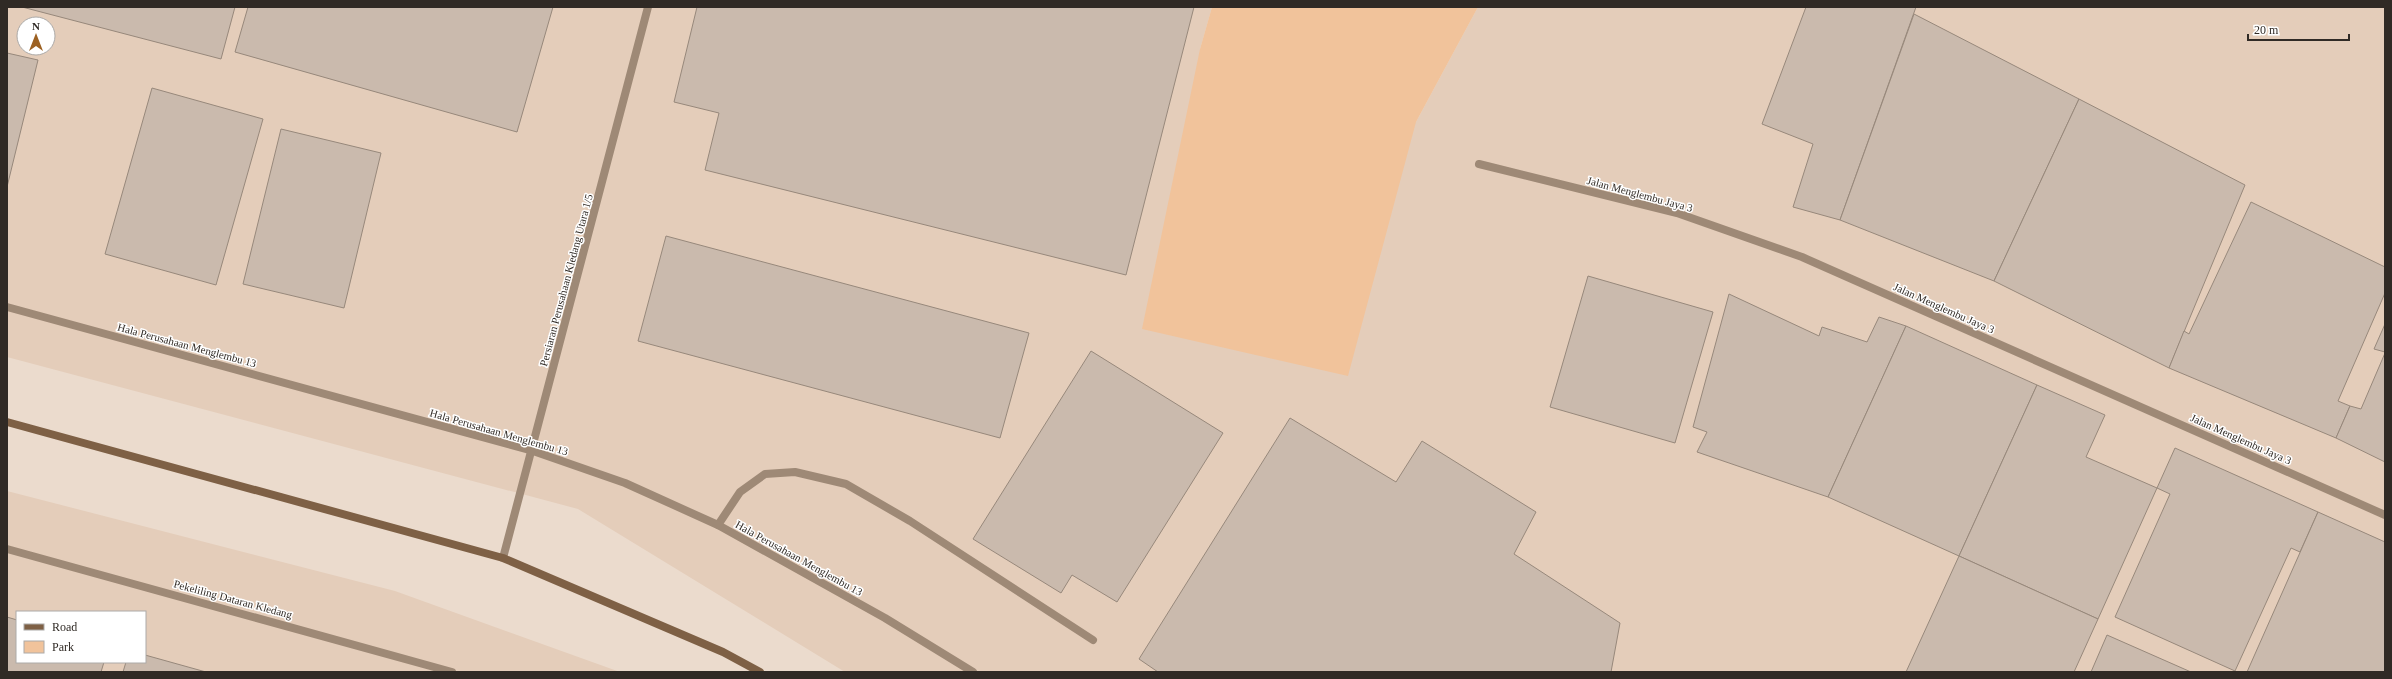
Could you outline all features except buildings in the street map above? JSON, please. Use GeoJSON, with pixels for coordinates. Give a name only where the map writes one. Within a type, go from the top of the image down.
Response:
{"type":"FeatureCollection","features":[{"type":"Feature","properties":{"kind":"street","name":"Persiaran Perusahaan Kledang Utara 1/5"},"geometry":{"type":"LineString","coordinates":[[503,558],[533,451],[648,7]]}},
{"type":"Feature","properties":{"kind":"street","name":"Jalan Menglembu Jaya 3"},"geometry":{"type":"LineString","coordinates":[[1479,164],[1677,213],[1802,257],[2385,515]]}},
{"type":"Feature","properties":{"kind":"street","name":"Hala Perusahaan Menglembu 13"},"geometry":{"type":"LineString","coordinates":[[7,307],[533,451],[625,483],[718,525],[885,618],[973,672]]}},
{"type":"Feature","properties":{"kind":"street"},"geometry":{"type":"LineString","coordinates":[[7,422],[503,558],[723,652],[760,672]]}},
{"type":"Feature","properties":{"kind":"street"},"geometry":{"type":"LineString","coordinates":[[718,525],[740,492],[765,474],[795,472],[846,484],[910,521],[1093,640]]}},
{"type":"Feature","properties":{"kind":"street","name":"Pekeliling Dataran Kledang"},"geometry":{"type":"LineString","coordinates":[[7,549],[452,672]]}},
{"type":"Feature","properties":{"kind":"shaded area"},"geometry":{"type":"Polygon","coordinates":[[[7,7],[1212,7],[1200,49],[1416,122],[1478,7],[2385,7],[2385,672],[845,672],[578,509],[7,357],[7,7]]]}},
{"type":"Feature","properties":{"kind":"shaded area"},"geometry":{"type":"Polygon","coordinates":[[[7,491],[395,591],[620,672],[7,672],[7,491]]]}},
{"type":"Feature","properties":{"kind":"green space"},"geometry":{"type":"Polygon","coordinates":[[[1212,7],[1478,7],[1416,122],[1348,376],[1142,329],[1200,49],[1212,7]]]}}]}
